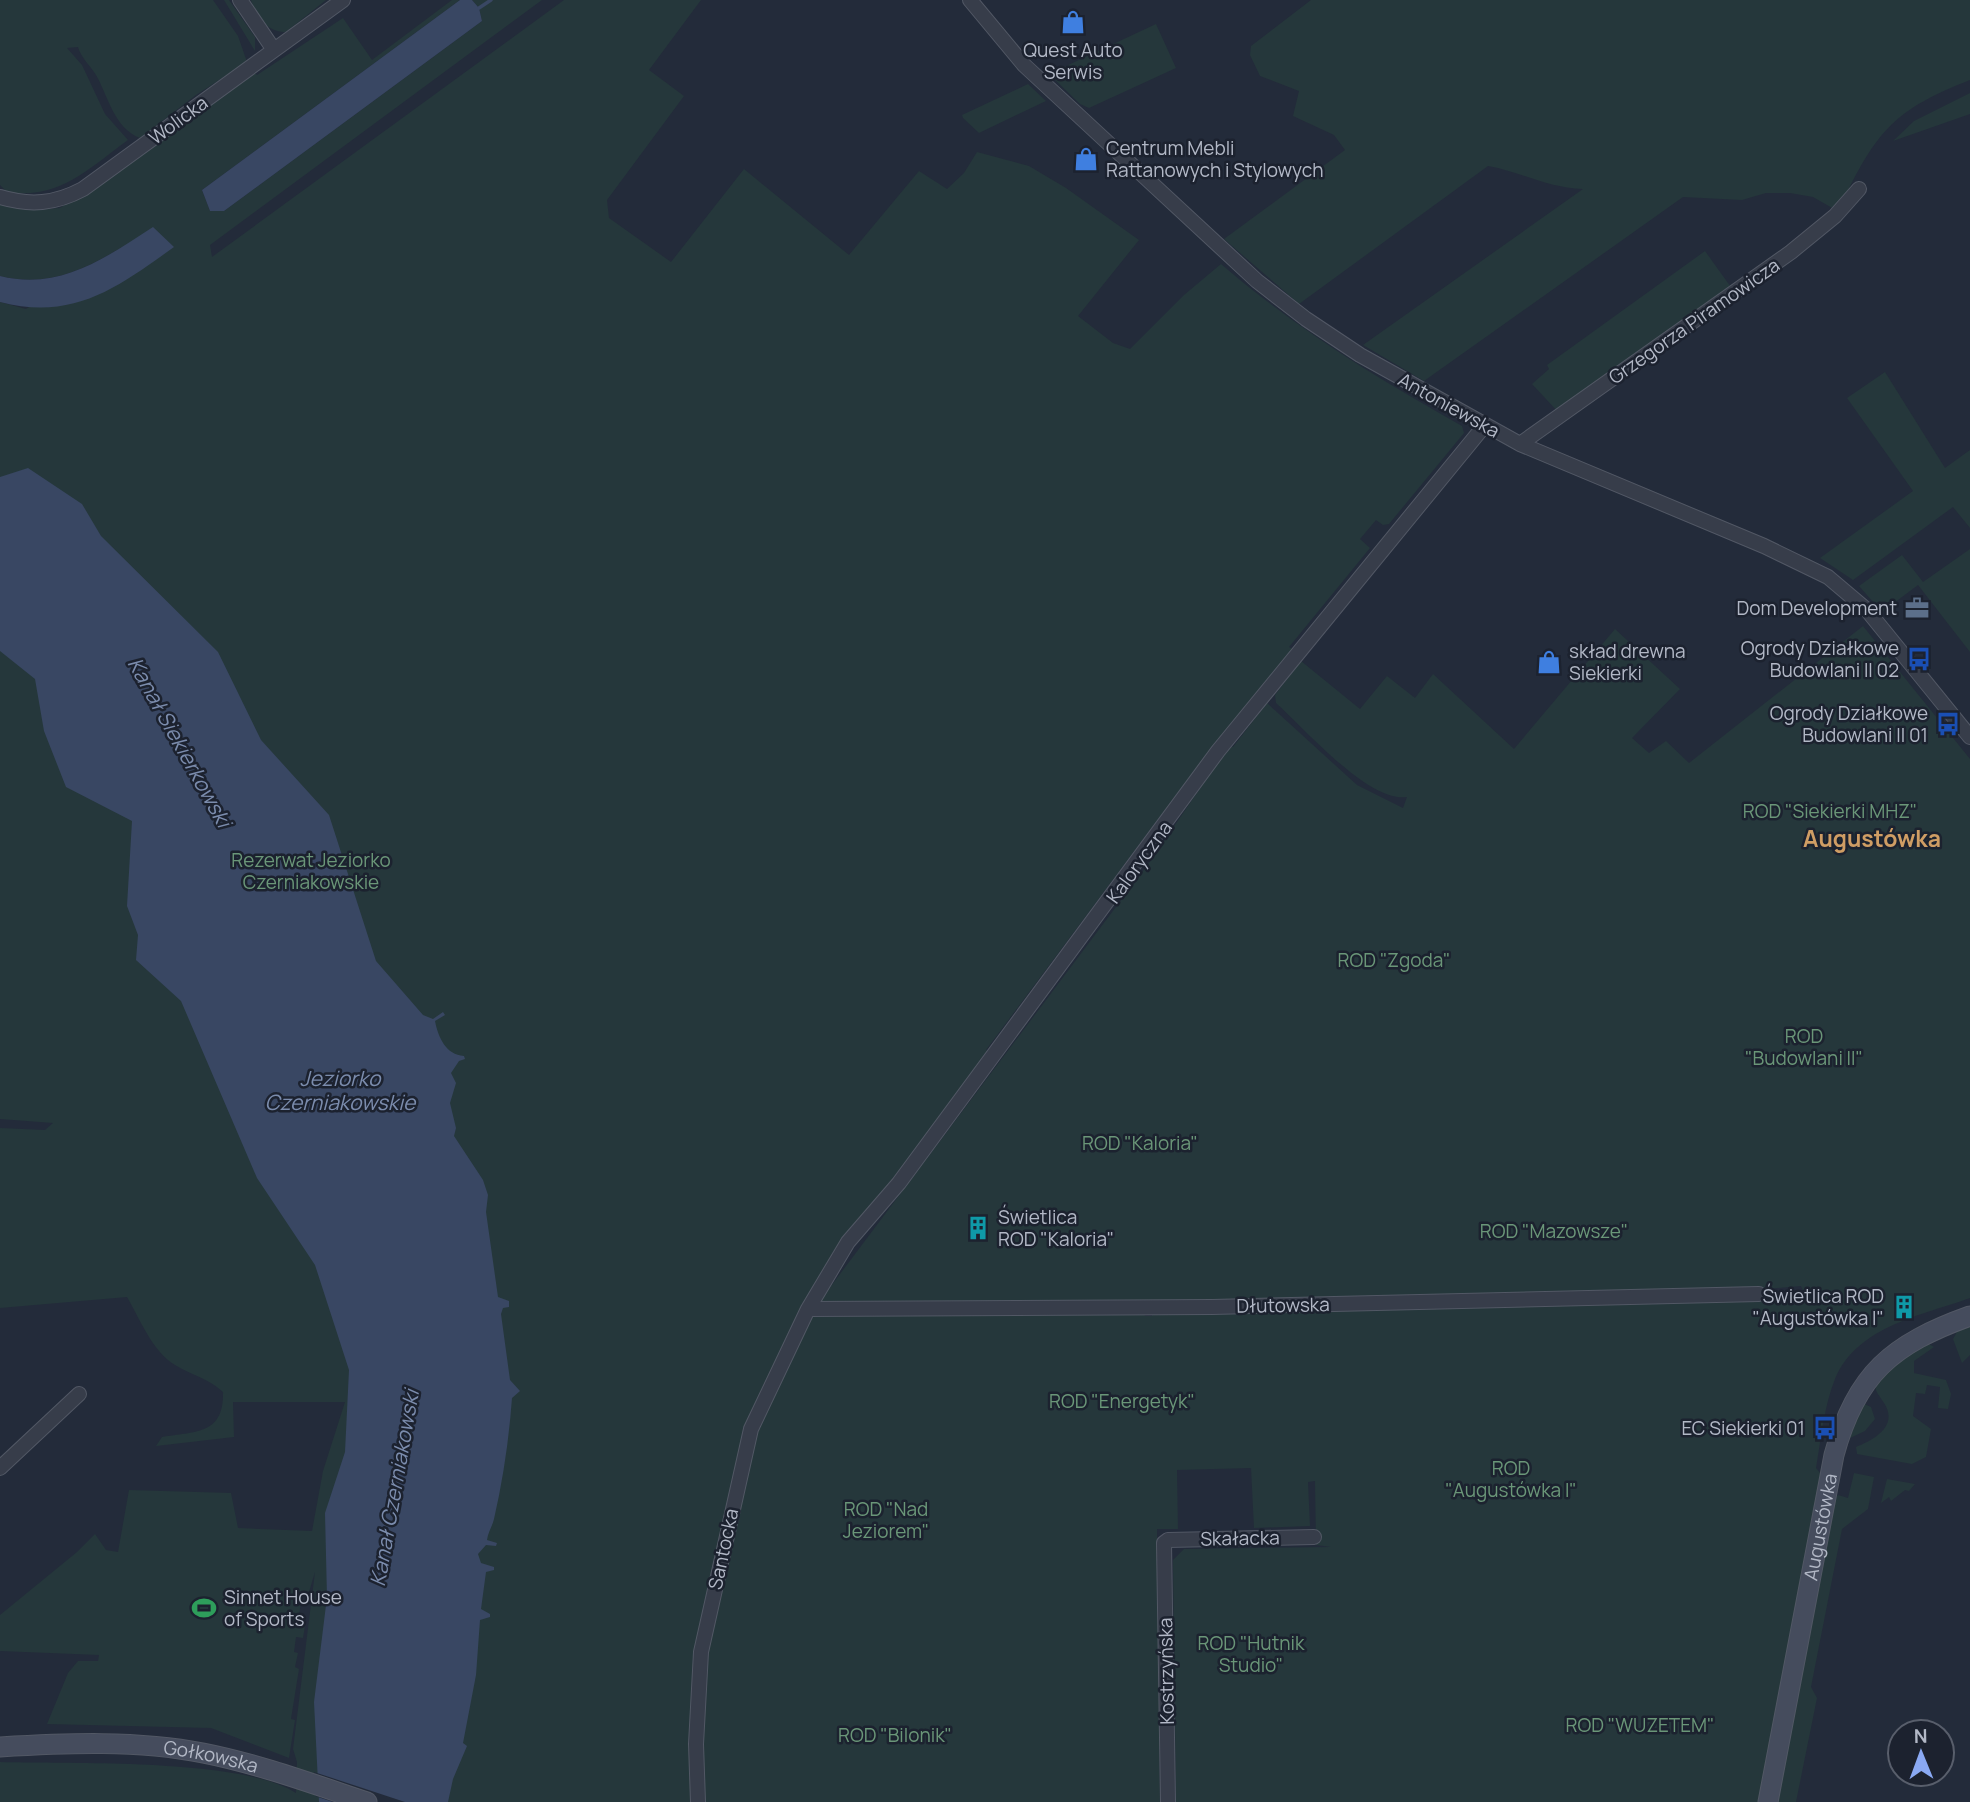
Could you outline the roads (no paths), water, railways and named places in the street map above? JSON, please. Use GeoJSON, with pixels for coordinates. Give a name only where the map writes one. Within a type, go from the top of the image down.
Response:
{"type":"FeatureCollection","features":[{"type":"Feature","properties":{"kind":"street"},"geometry":{"type":"LineString","coordinates":[[240,0],[274,50]]}},
{"type":"Feature","properties":{"kind":"street","name":"Wolicka"},"geometry":{"type":"LineString","coordinates":[[0,197],[24,203],[44,203],[73,194],[343,0]]}},
{"type":"Feature","properties":{"kind":"street","name":"Antoniewska"},"geometry":{"type":"LineString","coordinates":[[970,0],[1024,65],[1257,281],[1326,334],[1521,444],[1763,546],[1828,577],[1873,617],[1970,737]]}},
{"type":"Feature","properties":{"kind":"street","name":"Grzegorza Piramowicza"},"geometry":{"type":"LineString","coordinates":[[1521,444],[1791,253],[1835,216],[1859,189]]}},
{"type":"Feature","properties":{"kind":"street","name":"Kaloryczna"},"geometry":{"type":"LineString","coordinates":[[808,1309],[848,1242],[899,1183],[1218,751],[1485,425]]}},
{"type":"Feature","properties":{"kind":"street","name":"Dłutowska"},"geometry":{"type":"LineString","coordinates":[[808,1309],[1212,1307],[1759,1294]]}},
{"type":"Feature","properties":{"kind":"street","name":"Santocka"},"geometry":{"type":"LineString","coordinates":[[698,1802],[699,1665],[726,1530],[754,1419],[808,1309]]}},
{"type":"Feature","properties":{"kind":"street","name":"Augustówka"},"geometry":{"type":"LineString","coordinates":[[1768,1802],[1834,1455],[1847,1413],[1861,1387],[1894,1354],[1914,1340],[1970,1316]]}},
{"type":"Feature","properties":{"kind":"street"},"geometry":{"type":"LineString","coordinates":[[0,1468],[79,1394]]}},
{"type":"Feature","properties":{"kind":"street","name":"Skałacka"},"geometry":{"type":"LineString","coordinates":[[1166,1541],[1314,1537]]}},
{"type":"Feature","properties":{"kind":"street","name":"Kostrzyńska"},"geometry":{"type":"LineString","coordinates":[[1166,1541],[1168,1802]]}},
{"type":"Feature","properties":{"kind":"street","name":"Gołkowska"},"geometry":{"type":"LineString","coordinates":[[0,1739],[47,1744]]}},
{"type":"Feature","properties":{"kind":"street","name":"Gołkowska"},"geometry":{"type":"LineString","coordinates":[[0,1747],[47,1744],[132,1745],[186,1750],[298,1779],[367,1802]]}},
{"type":"Feature","properties":{"kind":"water"},"geometry":{"type":"Polygon","coordinates":[[[460,0],[472,0],[479,8],[482,21],[224,211],[210,211],[202,190],[460,0]]]}},
{"type":"Feature","properties":{"kind":"water"},"geometry":{"type":"Polygon","coordinates":[[[153,227],[174,247],[133,276],[93,297],[50,307],[26,307],[0,302],[0,276],[42,279],[81,269],[153,227]]]}},
{"type":"Feature","properties":{"kind":"water","name":"Jeziorko Czerniakowskie"},"geometry":{"type":"Polygon","coordinates":[[[28,468],[82,504],[101,536],[218,652],[261,740],[329,815],[376,961],[423,1015],[433,1019],[443,1012],[445,1015],[435,1021],[438,1033],[448,1049],[465,1059],[459,1061],[451,1073],[456,1083],[450,1103],[456,1128],[454,1136],[483,1180],[488,1195],[486,1212],[498,1297],[509,1301],[509,1307],[503,1308],[501,1314],[510,1380],[520,1391],[512,1398],[503,1474],[487,1540],[497,1543],[496,1546],[486,1545],[478,1554],[481,1563],[494,1567],[494,1570],[486,1572],[481,1609],[490,1614],[490,1617],[480,1620],[476,1675],[463,1743],[467,1746],[453,1779],[448,1802],[319,1802],[314,1702],[327,1597],[325,1513],[345,1452],[349,1370],[315,1265],[257,1178],[181,1001],[136,960],[138,935],[127,906],[132,821],[66,787],[44,731],[35,679],[0,651],[0,477],[28,468]]]}},
{"type":"Feature","properties":{"kind":"waterway"},"geometry":{"type":"LineString","coordinates":[[479,8],[491,0]]}},
{"type":"Feature","properties":{"kind":"place","name":"Quest Auto Serwis"},"geometry":{"type":"Point","coordinates":[1073,22]}},
{"type":"Feature","properties":{"kind":"place","name":"Centrum Mebli Rattanowych i Stylowych"},"geometry":{"type":"Point","coordinates":[1086,159]}},
{"type":"Feature","properties":{"kind":"place","name":"Dom Development"},"geometry":{"type":"Point","coordinates":[1917,608]}},
{"type":"Feature","properties":{"kind":"place","name":"Ogrody Działkowe Budowlani II 02"},"geometry":{"type":"Point","coordinates":[1919,659]}},
{"type":"Feature","properties":{"kind":"place","name":"skład drewna Siekierki"},"geometry":{"type":"Point","coordinates":[1549,662]}},
{"type":"Feature","properties":{"kind":"place","name":"Ogrody Działkowe Budowlani II 01"},"geometry":{"type":"Point","coordinates":[1948,724]}},
{"type":"Feature","properties":{"kind":"place","name":"Świetlica ROD \"Kaloria\""},"geometry":{"type":"Point","coordinates":[978,1228]}},
{"type":"Feature","properties":{"kind":"place","name":"Świetlica ROD \"Augustówka I\""},"geometry":{"type":"Point","coordinates":[1904,1307]}},
{"type":"Feature","properties":{"kind":"place","name":"EC Siekierki 01"},"geometry":{"type":"Point","coordinates":[1825,1428]}},
{"type":"Feature","properties":{"kind":"place","name":"Sinnet House of Sports"},"geometry":{"type":"Point","coordinates":[204,1608]}},
{"type":"Feature","properties":{"kind":"district","name":"Augustówka"},"geometry":{"type":"Point","coordinates":[1872,838]}},
{"type":"Feature","properties":{"kind":"water label","name":"Kanał Siekierkowski"},"geometry":{"type":"Point","coordinates":[180,742]}},
{"type":"Feature","properties":{"kind":"water label","name":"Kanał Czerniakowski"},"geometry":{"type":"Point","coordinates":[394,1488]}},
{"type":"Feature","properties":{"kind":"park label","name":"ROD \"Siekierki MHZ\""},"geometry":{"type":"Point","coordinates":[1830,811]}},
{"type":"Feature","properties":{"kind":"park label","name":"Rezerwat Jeziorko Czerniakowskie"},"geometry":{"type":"Point","coordinates":[311,871]}},
{"type":"Feature","properties":{"kind":"park label","name":"ROD \"Zgoda\""},"geometry":{"type":"Point","coordinates":[1394,960]}},
{"type":"Feature","properties":{"kind":"park label","name":"ROD \"Budowlani II\""},"geometry":{"type":"Point","coordinates":[1804,1047]}},
{"type":"Feature","properties":{"kind":"park label","name":"ROD \"Kaloria\""},"geometry":{"type":"Point","coordinates":[1140,1143]}},
{"type":"Feature","properties":{"kind":"park label","name":"ROD \"Mazowsze\""},"geometry":{"type":"Point","coordinates":[1554,1231]}},
{"type":"Feature","properties":{"kind":"park label","name":"ROD \"Energetyk\""},"geometry":{"type":"Point","coordinates":[1122,1401]}},
{"type":"Feature","properties":{"kind":"park label","name":"ROD \"Augustówka I\""},"geometry":{"type":"Point","coordinates":[1511,1479]}},
{"type":"Feature","properties":{"kind":"park label","name":"ROD \"Nad Jeziorem\""},"geometry":{"type":"Point","coordinates":[886,1520]}},
{"type":"Feature","properties":{"kind":"park label","name":"ROD \"Hutnik Studio\""},"geometry":{"type":"Point","coordinates":[1251,1654]}},
{"type":"Feature","properties":{"kind":"park label","name":"ROD \"WUZETEM\""},"geometry":{"type":"Point","coordinates":[1640,1725]}},
{"type":"Feature","properties":{"kind":"park label","name":"ROD \"Bilonik\""},"geometry":{"type":"Point","coordinates":[895,1735]}}]}
